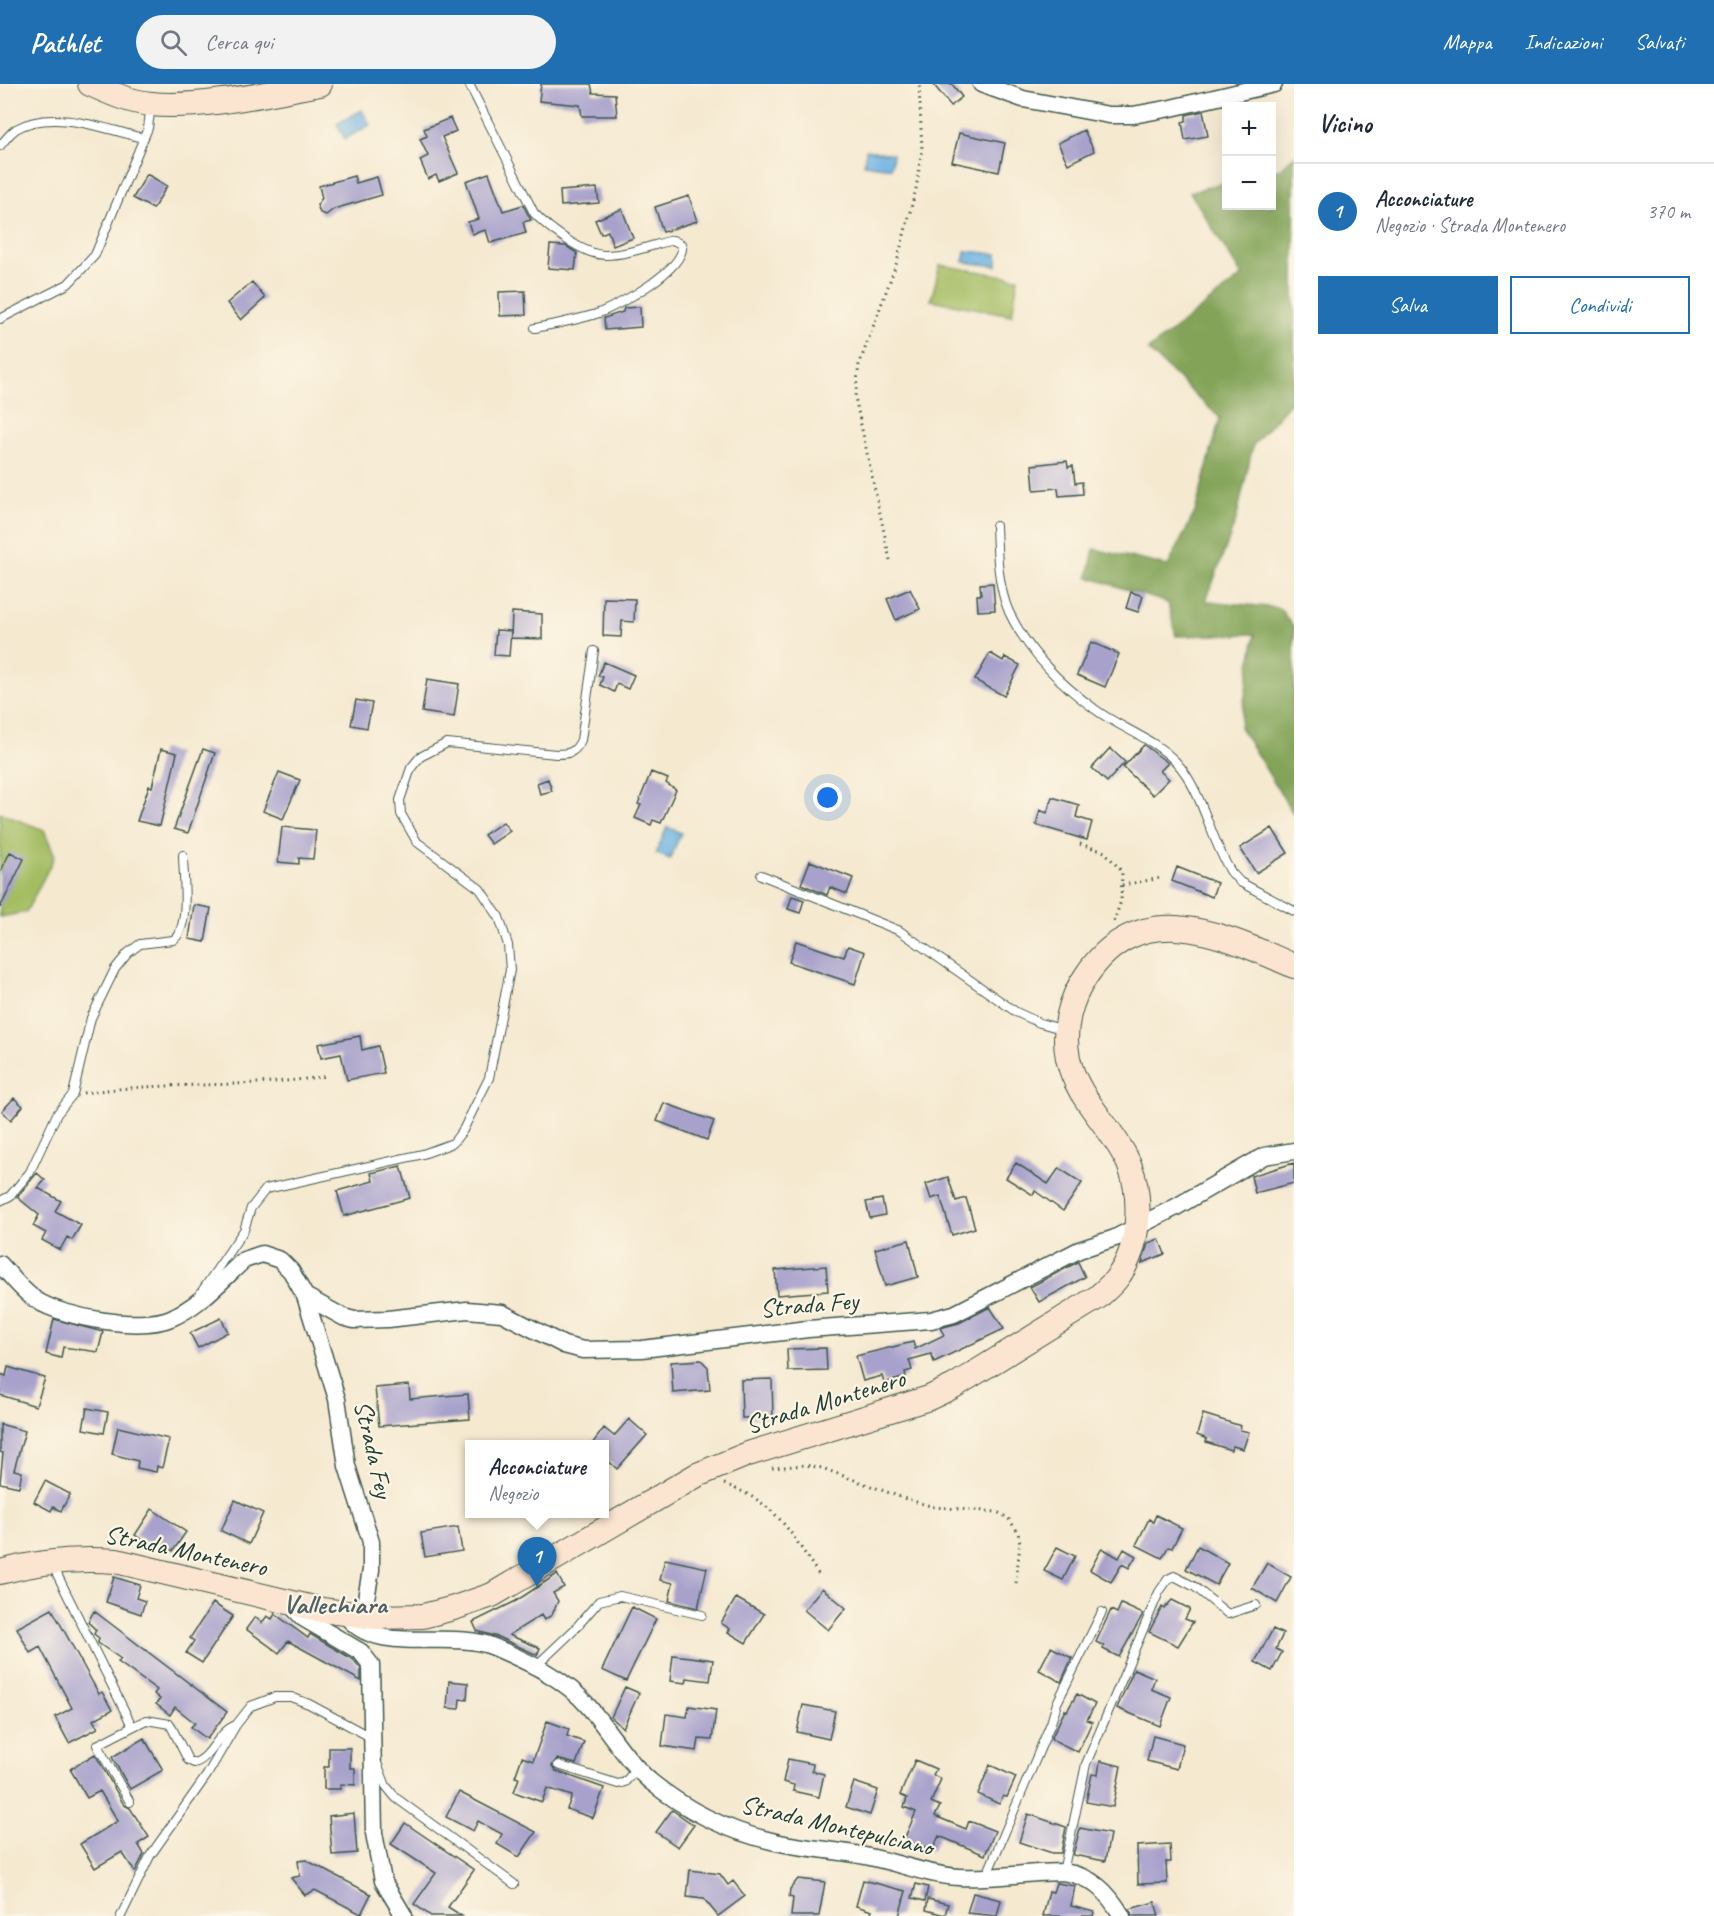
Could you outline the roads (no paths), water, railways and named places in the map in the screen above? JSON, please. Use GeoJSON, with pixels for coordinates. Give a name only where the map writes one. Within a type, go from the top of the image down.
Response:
{"type":"FeatureCollection","features":[{"type":"Feature","properties":{"kind":"main road"},"geometry":{"type":"LineString","coordinates":[[90,84],[120,97],[151,104],[225,100],[320,84]]}},
{"type":"Feature","properties":{"kind":"main road","name":"Strada Montenero"},"geometry":{"type":"LineString","coordinates":[[0,1572],[51,1561],[79,1558],[116,1561],[354,1615],[423,1616],[492,1595],[697,1475],[748,1454],[895,1411],[954,1386],[1098,1297],[1117,1278],[1127,1261],[1137,1224],[1136,1193],[1129,1164],[1081,1095],[1067,1056],[1066,1030],[1080,985],[1102,954],[1134,935],[1166,927],[1187,927],[1234,940],[1294,966]]}},
{"type":"Feature","properties":{"kind":"street"},"geometry":{"type":"LineString","coordinates":[[981,84],[1023,99],[1109,115],[1133,115],[1274,84]]}},
{"type":"Feature","properties":{"kind":"street","name":"Strada Fey"},"geometry":{"type":"LineString","coordinates":[[305,1296],[343,1317],[354,1320],[486,1310],[515,1318],[564,1345],[582,1350],[642,1349],[808,1329],[932,1320],[954,1314],[1176,1207],[1264,1156],[1294,1151]]}},
{"type":"Feature","properties":{"kind":"street","name":"Strada Fey"},"geometry":{"type":"LineString","coordinates":[[0,1264],[35,1299],[52,1308],[90,1318],[158,1323],[195,1305],[244,1260],[262,1254],[280,1260],[291,1271],[305,1296],[337,1399],[347,1466],[371,1542],[371,1570],[354,1615]]}},
{"type":"Feature","properties":{"kind":"street"},"geometry":{"type":"LineString","coordinates":[[286,1600],[303,1618],[368,1658],[371,1665],[374,1833],[383,1881],[404,1916]]}},
{"type":"Feature","properties":{"kind":"street","name":"Strada Montepulciano"},"geometry":{"type":"LineString","coordinates":[[354,1615],[357,1628],[373,1635],[395,1639],[478,1641],[536,1666],[574,1692],[638,1767],[669,1796],[693,1811],[743,1834],[781,1843],[866,1856],[922,1871],[986,1877],[1063,1872],[1091,1879],[1113,1902],[1122,1916]]}},
{"type":"Feature","properties":{"kind":"lane"},"geometry":{"type":"LineString","coordinates":[[469,84],[534,213],[544,225],[600,254],[625,252],[674,240],[682,245],[683,252],[677,263],[623,302],[600,313],[535,328]]}},
{"type":"Feature","properties":{"kind":"lane"},"geometry":{"type":"LineString","coordinates":[[0,319],[68,284],[95,255],[143,138],[151,104]]}},
{"type":"Feature","properties":{"kind":"lane"},"geometry":{"type":"LineString","coordinates":[[0,146],[19,128],[46,120],[104,128],[143,138]]}},
{"type":"Feature","properties":{"kind":"lane"},"geometry":{"type":"LineString","coordinates":[[996,526],[998,560],[1009,611],[1040,662],[1096,711],[1164,751],[1178,764],[1190,781],[1231,872],[1240,882],[1294,911]]}},
{"type":"Feature","properties":{"kind":"lane"},"geometry":{"type":"LineString","coordinates":[[195,1305],[208,1280],[244,1230],[250,1208],[266,1189],[423,1154],[453,1143],[463,1130],[489,1078],[510,970],[508,945],[499,917],[480,890],[417,842],[401,814],[400,800],[411,768],[420,757],[447,743],[556,754],[569,754],[577,750],[581,740],[594,651]]}},
{"type":"Feature","properties":{"kind":"lane"},"geometry":{"type":"LineString","coordinates":[[0,1202],[10,1196],[30,1172],[57,1114],[73,1094],[91,1018],[115,969],[128,953],[140,944],[173,940],[182,930],[185,909],[183,855]]}},
{"type":"Feature","properties":{"kind":"lane"},"geometry":{"type":"LineString","coordinates":[[761,875],[887,925],[1017,1012],[1040,1023],[1066,1030]]}},
{"type":"Feature","properties":{"kind":"lane"},"geometry":{"type":"LineString","coordinates":[[51,1561],[132,1726]]}},
{"type":"Feature","properties":{"kind":"lane"},"geometry":{"type":"LineString","coordinates":[[1063,1872],[1086,1764],[1159,1592],[1168,1579],[1174,1576],[1195,1587],[1228,1614],[1256,1605]]}},
{"type":"Feature","properties":{"kind":"lane"},"geometry":{"type":"LineString","coordinates":[[536,1666],[574,1630],[599,1601],[613,1595],[702,1616]]}},
{"type":"Feature","properties":{"kind":"lane"},"geometry":{"type":"LineString","coordinates":[[986,1877],[1051,1723],[1056,1703],[1102,1612]]}},
{"type":"Feature","properties":{"kind":"lane"},"geometry":{"type":"LineString","coordinates":[[121,1916],[150,1856],[207,1775],[236,1725],[251,1706],[261,1700],[275,1697],[291,1697],[309,1704],[374,1747],[386,1786],[396,1798],[514,1884]]}},
{"type":"Feature","properties":{"kind":"lane"},"geometry":{"type":"LineString","coordinates":[[130,1802],[97,1745],[146,1719],[170,1724],[188,1760],[194,1763],[207,1755],[224,1730],[236,1725]]}},
{"type":"Feature","properties":{"kind":"lane"},"geometry":{"type":"LineString","coordinates":[[558,1764],[618,1784],[625,1782],[638,1767]]}},
{"type":"Feature","properties":{"kind":"water"},"geometry":{"type":"Polygon","coordinates":[[[362,110],[370,125],[345,139],[337,124],[362,110]]]}},
{"type":"Feature","properties":{"kind":"water"},"geometry":{"type":"Polygon","coordinates":[[[866,150],[893,154],[891,168],[864,164],[866,150]]]}},
{"type":"Feature","properties":{"kind":"water"},"geometry":{"type":"Polygon","coordinates":[[[965,251],[997,254],[997,266],[964,262],[965,251]]]}},
{"type":"Feature","properties":{"kind":"water"},"geometry":{"type":"Polygon","coordinates":[[[667,827],[681,833],[670,859],[656,853],[667,827]]]}},
{"type":"Feature","properties":{"kind":"place","name":"Acconciature"},"geometry":{"type":"Point","coordinates":[537,1587]}},
{"type":"Feature","properties":{"kind":"district","name":"Vallechiara"},"geometry":{"type":"Point","coordinates":[335,1604]}}]}
